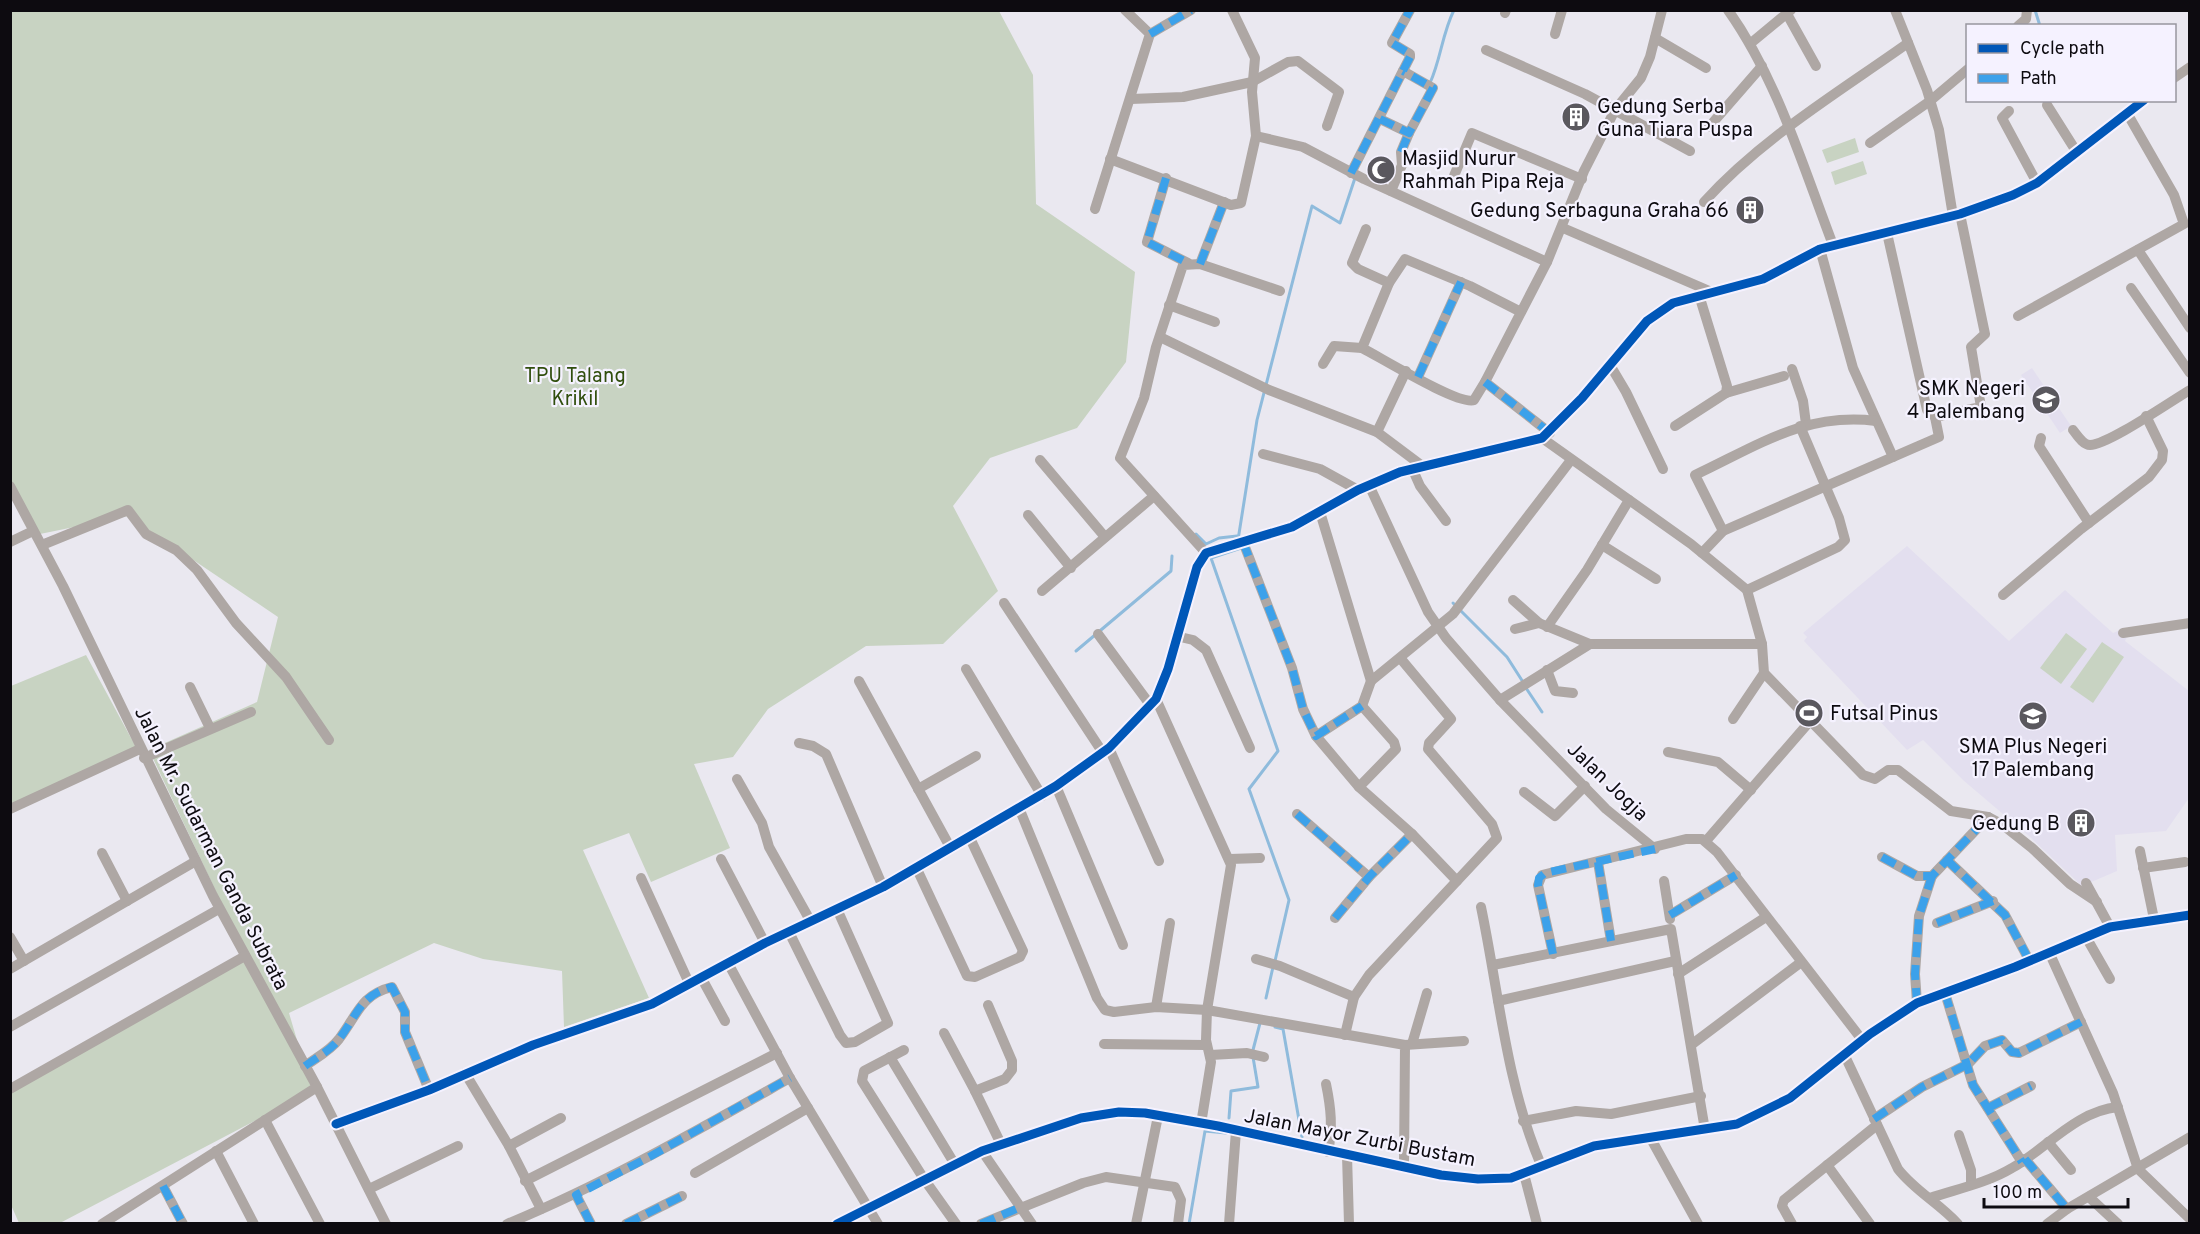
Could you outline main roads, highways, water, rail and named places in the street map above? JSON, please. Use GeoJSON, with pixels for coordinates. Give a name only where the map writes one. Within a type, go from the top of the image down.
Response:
{"type":"FeatureCollection","features":[{"type":"Feature","properties":{"kind":"waterway"},"geometry":{"type":"LineString","coordinates":[[1430,83],[1454,10]]}},
{"type":"Feature","properties":{"kind":"waterway"},"geometry":{"type":"LineString","coordinates":[[2035,10],[2039,24]]}},
{"type":"Feature","properties":{"kind":"waterway"},"geometry":{"type":"LineString","coordinates":[[1238,540],[1257,420],[1312,206],[1340,223],[1355,178]]}},
{"type":"Feature","properties":{"kind":"waterway"},"geometry":{"type":"LineString","coordinates":[[1196,534],[1206,544],[1219,538],[1237,536]]}},
{"type":"Feature","properties":{"kind":"waterway"},"geometry":{"type":"LineString","coordinates":[[1240,546],[1241,548],[1211,558],[1278,751],[1249,789],[1289,900],[1275,961]]}},
{"type":"Feature","properties":{"kind":"waterway"},"geometry":{"type":"LineString","coordinates":[[1076,651],[1171,571],[1172,556]]}},
{"type":"Feature","properties":{"kind":"waterway"},"geometry":{"type":"LineString","coordinates":[[1453,603],[1507,657],[1523,682]]}},
{"type":"Feature","properties":{"kind":"waterway"},"geometry":{"type":"LineString","coordinates":[[1526,688],[1542,712]]}},
{"type":"Feature","properties":{"kind":"waterway"},"geometry":{"type":"LineString","coordinates":[[1266,998],[1273,967]]}},
{"type":"Feature","properties":{"kind":"waterway"},"geometry":{"type":"LineString","coordinates":[[1253,1050],[1260,1023]]}},
{"type":"Feature","properties":{"kind":"waterway"},"geometry":{"type":"LineString","coordinates":[[1275,1027],[1283,1029],[1302,1137]]}},
{"type":"Feature","properties":{"kind":"waterway"},"geometry":{"type":"LineString","coordinates":[[1229,1118],[1231,1091],[1258,1087],[1253,1057]]}},
{"type":"Feature","properties":{"kind":"waterway"},"geometry":{"type":"LineString","coordinates":[[1189,1224],[1205,1131],[1226,1133]]}},
{"type":"Feature","properties":{"kind":"place","name":"Gedung Serba Guna Tiara Puspa"},"geometry":{"type":"Point","coordinates":[1576,117]}},
{"type":"Feature","properties":{"kind":"place","name":"Masjid Nurur Rahmah Pipa Reja"},"geometry":{"type":"Point","coordinates":[1381,170]}},
{"type":"Feature","properties":{"kind":"place","name":"Gedung Serbaguna Graha 66"},"geometry":{"type":"Point","coordinates":[1750,210]}},
{"type":"Feature","properties":{"kind":"place","name":"SMK Negeri 4 Palembang"},"geometry":{"type":"Point","coordinates":[2046,400]}},
{"type":"Feature","properties":{"kind":"place","name":"Futsal Pinus"},"geometry":{"type":"Point","coordinates":[1809,713]}},
{"type":"Feature","properties":{"kind":"place","name":"SMA Plus Negeri 17 Palembang"},"geometry":{"type":"Point","coordinates":[2033,716]}},
{"type":"Feature","properties":{"kind":"place","name":"Gedung B"},"geometry":{"type":"Point","coordinates":[2081,823]}},
{"type":"Feature","properties":{"kind":"park label","name":"TPU Talang Krikil"},"geometry":{"type":"Point","coordinates":[575,386]}}]}
